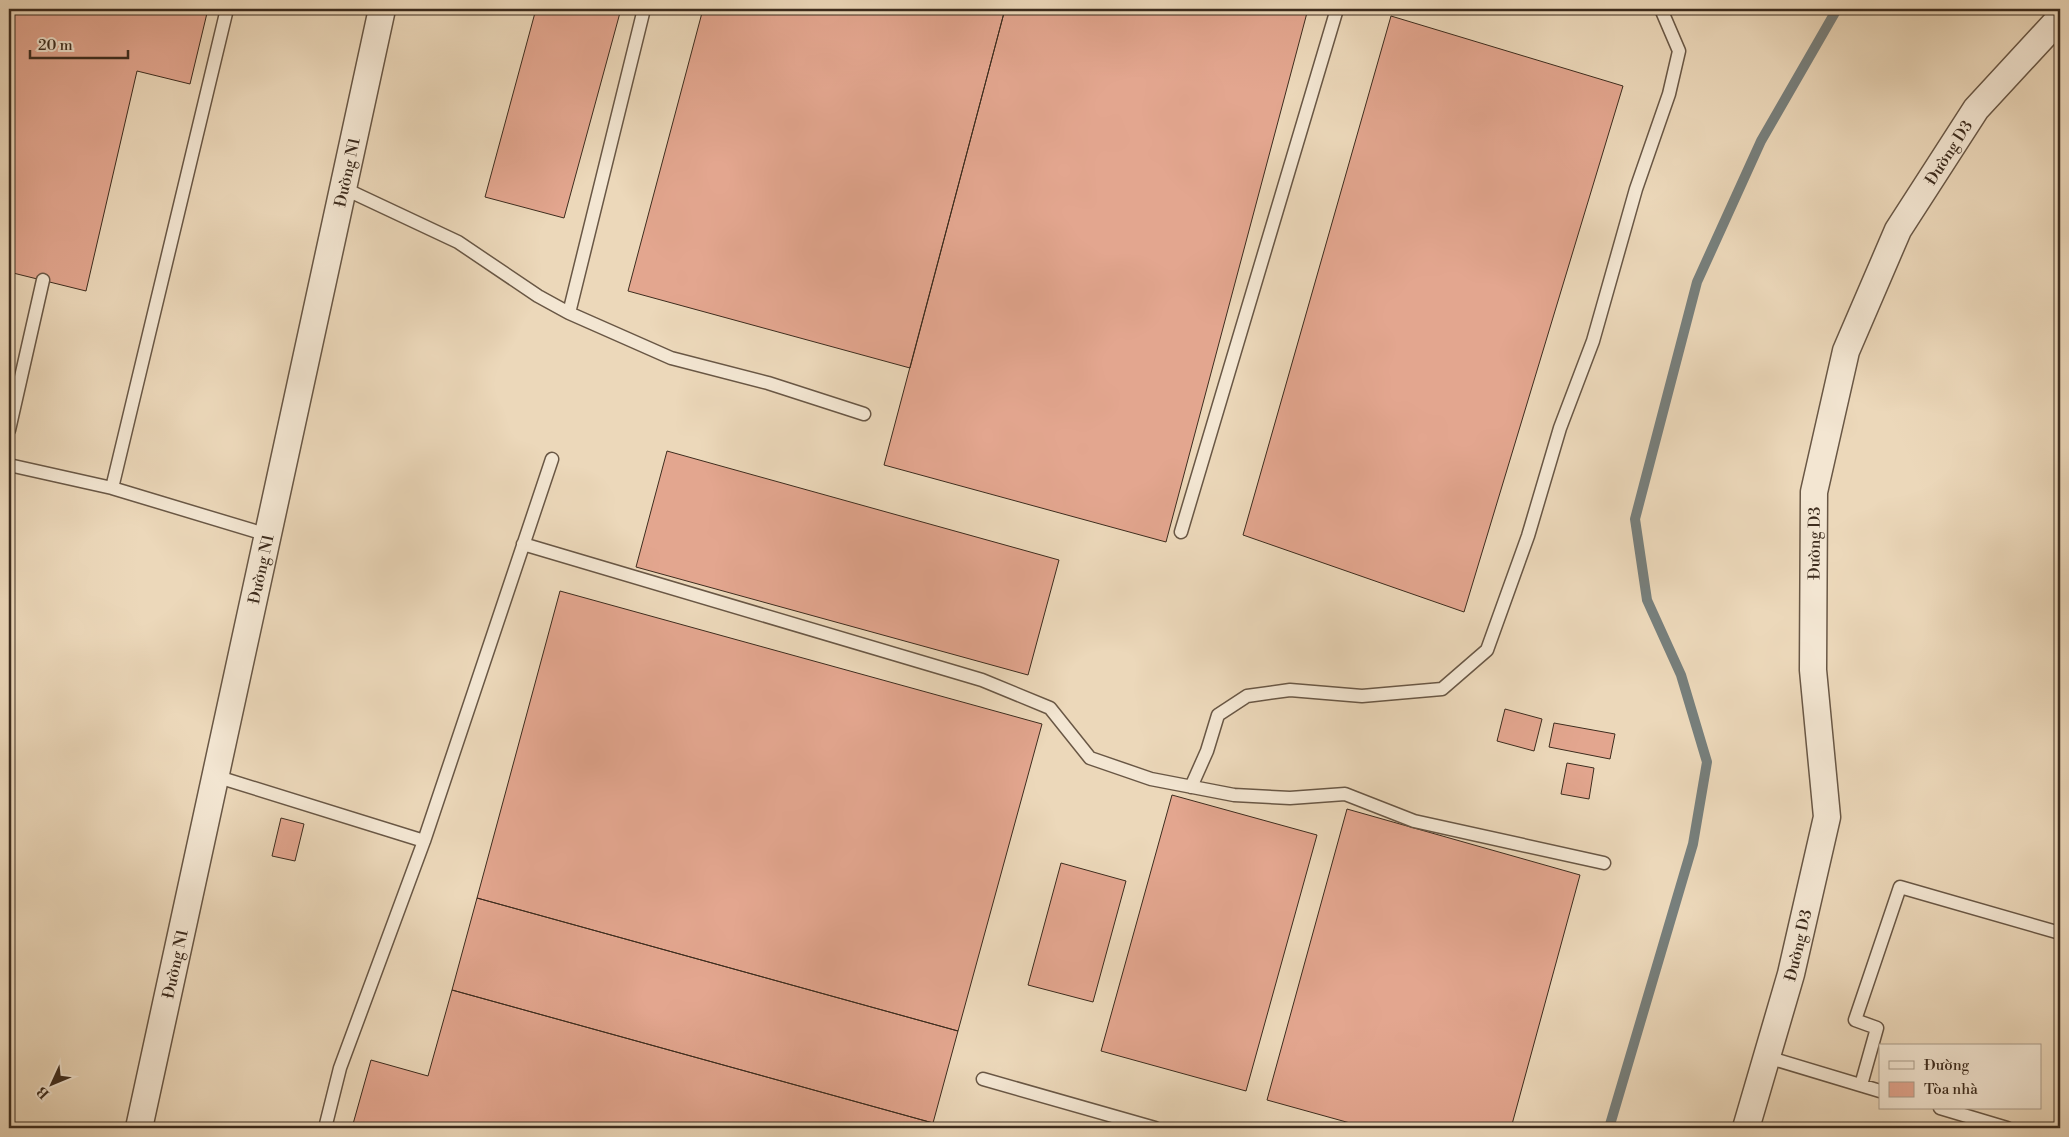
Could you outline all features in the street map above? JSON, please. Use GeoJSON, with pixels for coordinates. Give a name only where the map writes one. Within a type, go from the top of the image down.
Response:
{"type":"FeatureCollection","features":[{"type":"Feature","properties":{"kind":"street","name":"Đường N1"},"geometry":{"type":"LineString","coordinates":[[139,1128],[382,9]]}},
{"type":"Feature","properties":{"kind":"street","name":"Đường D3"},"geometry":{"type":"LineString","coordinates":[[1746,1128],[1791,974],[1827,817],[1813,670],[1814,492],[1846,351],[1898,230],[1955,141],[1976,109],[2060,18]]}},
{"type":"Feature","properties":{"kind":"lane"},"geometry":{"type":"LineString","coordinates":[[112,488],[227,9]]}},
{"type":"Feature","properties":{"kind":"lane"},"geometry":{"type":"LineString","coordinates":[[569,312],[644,9]]}},
{"type":"Feature","properties":{"kind":"lane"},"geometry":{"type":"LineString","coordinates":[[1181,532],[1337,9]]}},
{"type":"Feature","properties":{"kind":"lane"},"geometry":{"type":"LineString","coordinates":[[1191,787],[1207,751],[1218,715],[1247,696],[1290,690],[1362,696],[1442,689],[1487,650],[1528,536],[1560,428],[1593,341],[1636,189],[1669,94],[1679,51],[1661,9]]}},
{"type":"Feature","properties":{"kind":"lane"},"geometry":{"type":"LineString","coordinates":[[343,188],[458,242],[538,296],[671,358],[768,383],[864,414]]}},
{"type":"Feature","properties":{"kind":"lane"},"geometry":{"type":"LineString","coordinates":[[9,430],[43,280]]}},
{"type":"Feature","properties":{"kind":"lane"},"geometry":{"type":"LineString","coordinates":[[325,1128],[340,1068],[424,841],[552,459]]}},
{"type":"Feature","properties":{"kind":"lane"},"geometry":{"type":"LineString","coordinates":[[9,465],[112,488],[268,535]]}},
{"type":"Feature","properties":{"kind":"lane"},"geometry":{"type":"LineString","coordinates":[[523,544],[982,680],[1050,708],[1090,758],[1151,779],[1234,795],[1290,798],[1345,794],[1414,821],[1604,863]]}},
{"type":"Feature","properties":{"kind":"lane"},"geometry":{"type":"LineString","coordinates":[[216,776],[424,841]]}},
{"type":"Feature","properties":{"kind":"lane"},"geometry":{"type":"LineString","coordinates":[[1862,1085],[1877,1028],[1855,1020],[1900,887],[2060,933]]}},
{"type":"Feature","properties":{"kind":"lane"},"geometry":{"type":"LineString","coordinates":[[1767,1057],[1879,1090]]}},
{"type":"Feature","properties":{"kind":"lane"},"geometry":{"type":"LineString","coordinates":[[983,1079],[1155,1128]]}},
{"type":"Feature","properties":{"kind":"lane"},"geometry":{"type":"LineString","coordinates":[[1947,1110],[2007,1128]]}},
{"type":"Feature","properties":{"kind":"building"},"geometry":{"type":"Polygon","coordinates":[[[9,9],[208,9],[190,84],[137,71],[86,291],[9,272],[9,9]]]}},
{"type":"Feature","properties":{"kind":"building"},"geometry":{"type":"Polygon","coordinates":[[[536,9],[621,9],[564,218],[485,197],[536,9]]]}},
{"type":"Feature","properties":{"kind":"building"},"geometry":{"type":"Polygon","coordinates":[[[703,9],[1005,9],[910,368],[628,291],[703,9]]]}},
{"type":"Feature","properties":{"kind":"building"},"geometry":{"type":"Polygon","coordinates":[[[1005,9],[1308,9],[1166,542],[884,465],[1005,9]]]}},
{"type":"Feature","properties":{"kind":"building"},"geometry":{"type":"Polygon","coordinates":[[[1391,16],[1623,86],[1464,612],[1243,535],[1391,16]]]}},
{"type":"Feature","properties":{"kind":"building"},"geometry":{"type":"Polygon","coordinates":[[[667,451],[1059,560],[1028,675],[636,567],[667,451]]]}},
{"type":"Feature","properties":{"kind":"building"},"geometry":{"type":"Polygon","coordinates":[[[560,591],[1042,724],[958,1031],[477,898],[560,591]]]}},
{"type":"Feature","properties":{"kind":"building"},"geometry":{"type":"Polygon","coordinates":[[[1505,709],[1542,719],[1534,751],[1497,741],[1505,709]]]}},
{"type":"Feature","properties":{"kind":"building"},"geometry":{"type":"Polygon","coordinates":[[[1554,723],[1615,734],[1610,759],[1549,747],[1554,723]]]}},
{"type":"Feature","properties":{"kind":"building"},"geometry":{"type":"Polygon","coordinates":[[[1567,763],[1594,768],[1589,799],[1561,794],[1567,763]]]}},
{"type":"Feature","properties":{"kind":"building"},"geometry":{"type":"Polygon","coordinates":[[[1172,795],[1317,835],[1246,1091],[1101,1051],[1172,795]]]}},
{"type":"Feature","properties":{"kind":"building"},"geometry":{"type":"Polygon","coordinates":[[[1347,809],[1580,875],[1511,1128],[1368,1128],[1267,1100],[1347,809]]]}},
{"type":"Feature","properties":{"kind":"building"},"geometry":{"type":"Polygon","coordinates":[[[281,818],[304,824],[295,861],[272,856],[281,818]]]}},
{"type":"Feature","properties":{"kind":"building"},"geometry":{"type":"Polygon","coordinates":[[[1061,863],[1126,881],[1093,1002],[1028,985],[1061,863]]]}},
{"type":"Feature","properties":{"kind":"building"},"geometry":{"type":"Polygon","coordinates":[[[477,898],[958,1031],[933,1123],[452,990],[477,898]]]}},
{"type":"Feature","properties":{"kind":"building"},"geometry":{"type":"Polygon","coordinates":[[[452,990],[951,1128],[368,1128],[353,1124],[371,1060],[428,1076],[452,990]]]}},
{"type":"Feature","properties":{"kind":"waterway"},"geometry":{"type":"LineString","coordinates":[[1609,1128],[1693,844],[1707,762],[1681,675],[1647,600],[1635,519],[1697,282],[1761,141],[1837,9]]}}]}
